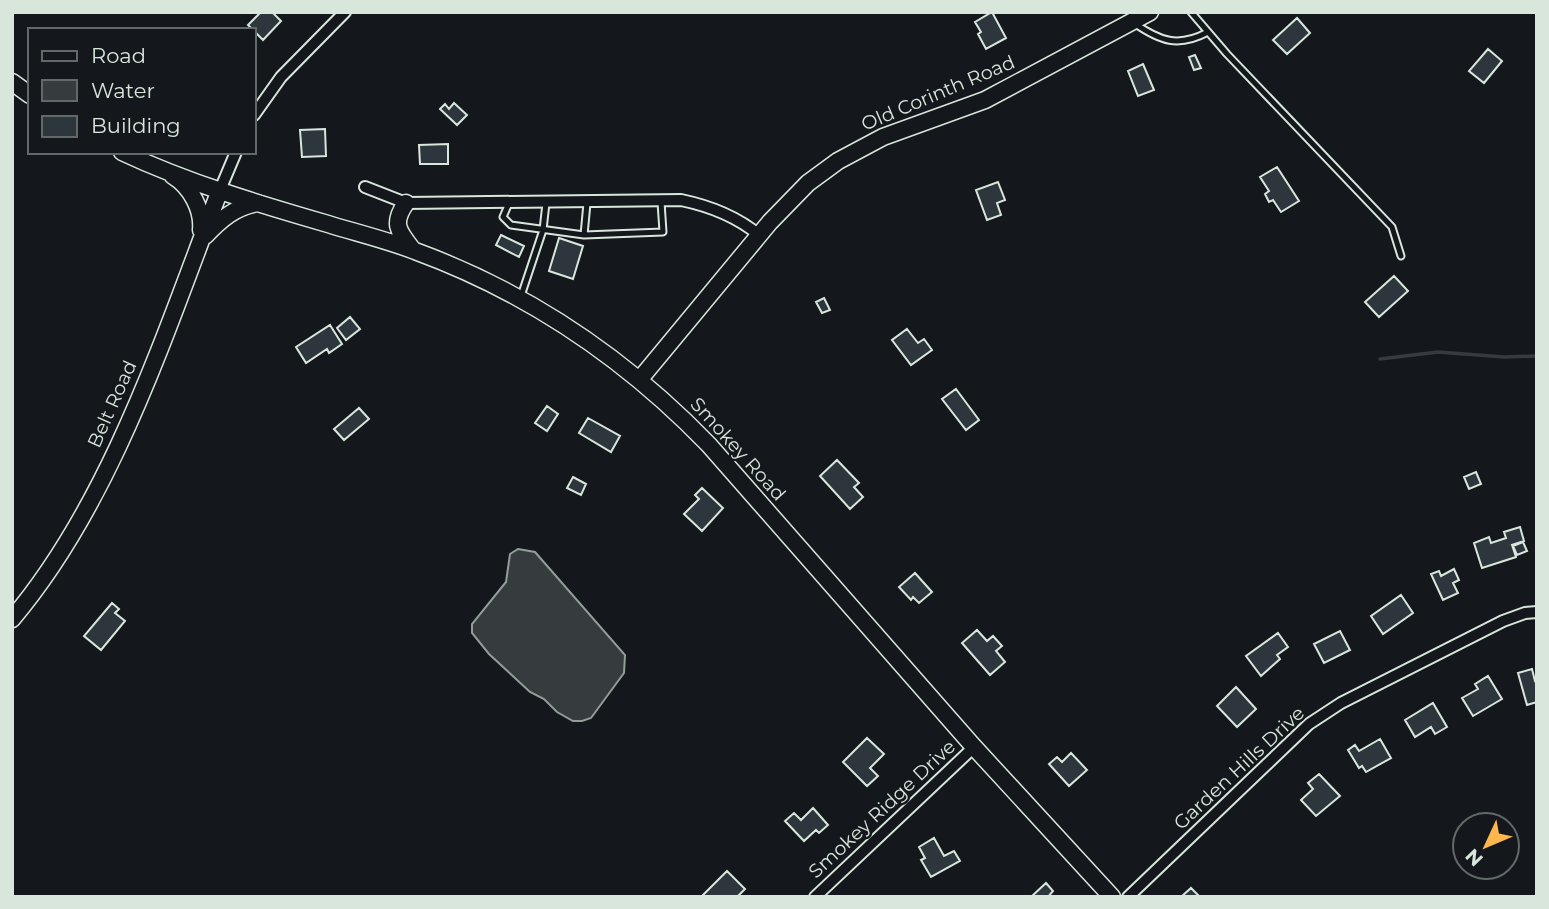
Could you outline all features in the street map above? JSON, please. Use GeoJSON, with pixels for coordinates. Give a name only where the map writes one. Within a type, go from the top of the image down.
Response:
{"type":"FeatureCollection","features":[{"type":"Feature","properties":{"kind":"street"},"geometry":{"type":"LineString","coordinates":[[256,112],[281,77],[345,12]]}},
{"type":"Feature","properties":{"kind":"street","name":"Old Corinth Road"},"geometry":{"type":"LineString","coordinates":[[640,379],[759,235],[808,183],[838,161],[883,137],[985,100],[1150,12]]}},
{"type":"Feature","properties":{"kind":"street"},"geometry":{"type":"LineString","coordinates":[[12,82],[28,94]]}},
{"type":"Feature","properties":{"kind":"street","name":"Smokey Road"},"geometry":{"type":"LineString","coordinates":[[127,154],[220,190],[413,250],[486,281],[582,336],[640,379],[709,445],[974,747],[1111,897]]}},
{"type":"Feature","properties":{"kind":"street"},"geometry":{"type":"LineString","coordinates":[[220,190],[235,154]]}},
{"type":"Feature","properties":{"kind":"street"},"geometry":{"type":"LineString","coordinates":[[165,170],[180,180],[198,205],[202,220],[199,244]]}},
{"type":"Feature","properties":{"kind":"street"},"geometry":{"type":"LineString","coordinates":[[365,187],[406,203],[509,204],[681,200],[730,216],[759,235]]}},
{"type":"Feature","properties":{"kind":"street","name":"Belt Road"},"geometry":{"type":"LineString","coordinates":[[12,620],[78,524],[114,453],[180,296],[220,190]]}},
{"type":"Feature","properties":{"kind":"street"},"geometry":{"type":"LineString","coordinates":[[199,244],[229,213],[258,202]]}},
{"type":"Feature","properties":{"kind":"street"},"geometry":{"type":"LineString","coordinates":[[406,203],[397,222],[400,234],[413,250]]}},
{"type":"Feature","properties":{"kind":"street","name":"Garden Hills Drive"},"geometry":{"type":"LineString","coordinates":[[1128,897],[1309,724],[1341,703],[1503,621],[1525,613],[1537,612]]}},
{"type":"Feature","properties":{"kind":"street","name":"Smokey Ridge Drive"},"geometry":{"type":"LineString","coordinates":[[815,897],[974,747]]}},
{"type":"Feature","properties":{"kind":"lane"},"geometry":{"type":"LineString","coordinates":[[1192,12],[1392,227],[1401,256]]}},
{"type":"Feature","properties":{"kind":"lane"},"geometry":{"type":"LineString","coordinates":[[1133,22],[1170,42],[1193,40],[1208,32]]}},
{"type":"Feature","properties":{"kind":"lane"},"geometry":{"type":"LineString","coordinates":[[509,204],[503,217],[511,225],[583,235],[663,232],[661,202]]}},
{"type":"Feature","properties":{"kind":"lane"},"geometry":{"type":"LineString","coordinates":[[520,299],[543,230],[546,203]]}},
{"type":"Feature","properties":{"kind":"lane"},"geometry":{"type":"LineString","coordinates":[[583,235],[587,203]]}},
{"type":"Feature","properties":{"kind":"water"},"geometry":{"type":"Polygon","coordinates":[[[518,549],[535,552],[625,655],[624,673],[591,718],[573,721],[557,712],[544,699],[530,692],[489,654],[472,633],[472,624],[506,582],[510,554],[518,549]]]}},
{"type":"Feature","properties":{"kind":"building"},"geometry":{"type":"Polygon","coordinates":[[[261,12],[272,12],[281,21],[263,40],[256,33],[256,28],[248,25],[261,12]]]}},
{"type":"Feature","properties":{"kind":"building"},"geometry":{"type":"Polygon","coordinates":[[[992,12],[1006,38],[986,49],[975,22],[992,12]]]}},
{"type":"Feature","properties":{"kind":"building"},"geometry":{"type":"Polygon","coordinates":[[[1297,18],[1310,33],[1287,54],[1273,40],[1297,18]]]}},
{"type":"Feature","properties":{"kind":"building"},"geometry":{"type":"Polygon","coordinates":[[[1488,49],[1502,61],[1484,83],[1469,71],[1488,49]]]}},
{"type":"Feature","properties":{"kind":"building"},"geometry":{"type":"Polygon","coordinates":[[[1195,55],[1201,68],[1194,70],[1189,57],[1195,55]]]}},
{"type":"Feature","properties":{"kind":"building"},"geometry":{"type":"Polygon","coordinates":[[[1143,64],[1154,90],[1138,96],[1128,71],[1143,64]]]}},
{"type":"Feature","properties":{"kind":"building"},"geometry":{"type":"Polygon","coordinates":[[[454,103],[467,115],[457,125],[440,109],[445,104],[449,109],[454,103]]]}},
{"type":"Feature","properties":{"kind":"building"},"geometry":{"type":"Polygon","coordinates":[[[325,129],[326,156],[302,157],[300,130],[325,129]]]}},
{"type":"Feature","properties":{"kind":"building"},"geometry":{"type":"Polygon","coordinates":[[[448,144],[448,164],[420,164],[419,145],[448,144]]]}},
{"type":"Feature","properties":{"kind":"building"},"geometry":{"type":"Polygon","coordinates":[[[1277,167],[1299,201],[1281,212],[1273,200],[1269,202],[1265,194],[1269,191],[1260,177],[1277,167]]]}},
{"type":"Feature","properties":{"kind":"building"},"geometry":{"type":"Polygon","coordinates":[[[998,182],[1005,200],[997,203],[1001,215],[987,220],[976,190],[998,182]]]}},
{"type":"Feature","properties":{"kind":"building"},"geometry":{"type":"Polygon","coordinates":[[[501,235],[524,246],[519,257],[496,245],[501,235]]]}},
{"type":"Feature","properties":{"kind":"building"},"geometry":{"type":"Polygon","coordinates":[[[559,238],[583,246],[573,279],[549,271],[559,238]]]}},
{"type":"Feature","properties":{"kind":"building"},"geometry":{"type":"Polygon","coordinates":[[[1394,276],[1408,291],[1379,317],[1365,302],[1394,276]]]}},
{"type":"Feature","properties":{"kind":"building"},"geometry":{"type":"Polygon","coordinates":[[[824,298],[830,310],[822,313],[816,302],[824,298]]]}},
{"type":"Feature","properties":{"kind":"building"},"geometry":{"type":"Polygon","coordinates":[[[350,317],[360,329],[346,340],[337,328],[350,317]]]}},
{"type":"Feature","properties":{"kind":"building"},"geometry":{"type":"Polygon","coordinates":[[[330,325],[342,344],[329,353],[327,349],[306,363],[296,347],[330,325]]]}},
{"type":"Feature","properties":{"kind":"building"},"geometry":{"type":"Polygon","coordinates":[[[907,329],[918,343],[924,339],[932,350],[911,365],[892,340],[907,329]]]}},
{"type":"Feature","properties":{"kind":"building"},"geometry":{"type":"Polygon","coordinates":[[[956,389],[979,420],[966,430],[942,399],[956,389]]]}},
{"type":"Feature","properties":{"kind":"building"},"geometry":{"type":"Polygon","coordinates":[[[547,406],[558,414],[547,431],[535,423],[547,406]]]}},
{"type":"Feature","properties":{"kind":"building"},"geometry":{"type":"Polygon","coordinates":[[[359,408],[369,419],[344,440],[334,429],[359,408]]]}},
{"type":"Feature","properties":{"kind":"building"},"geometry":{"type":"Polygon","coordinates":[[[588,418],[620,436],[611,452],[579,433],[588,418]]]}},
{"type":"Feature","properties":{"kind":"building"},"geometry":{"type":"Polygon","coordinates":[[[837,460],[859,483],[854,487],[863,497],[850,509],[820,476],[837,460]]]}},
{"type":"Feature","properties":{"kind":"building"},"geometry":{"type":"Polygon","coordinates":[[[1476,472],[1481,484],[1469,489],[1464,477],[1476,472]]]}},
{"type":"Feature","properties":{"kind":"building"},"geometry":{"type":"Polygon","coordinates":[[[573,477],[586,484],[581,495],[567,488],[573,477]]]}},
{"type":"Feature","properties":{"kind":"building"},"geometry":{"type":"Polygon","coordinates":[[[702,488],[723,508],[702,531],[684,514],[699,499],[695,495],[702,488]]]}},
{"type":"Feature","properties":{"kind":"building"},"geometry":{"type":"Polygon","coordinates":[[[1520,527],[1524,541],[1512,545],[1516,557],[1482,568],[1474,543],[1489,537],[1491,543],[1506,538],[1504,532],[1520,527]]]}},
{"type":"Feature","properties":{"kind":"building"},"geometry":{"type":"Polygon","coordinates":[[[1523,542],[1527,551],[1517,555],[1513,546],[1523,542]]]}},
{"type":"Feature","properties":{"kind":"building"},"geometry":{"type":"Polygon","coordinates":[[[1454,569],[1459,580],[1453,583],[1458,593],[1443,600],[1431,574],[1439,571],[1441,576],[1454,569]]]}},
{"type":"Feature","properties":{"kind":"building"},"geometry":{"type":"Polygon","coordinates":[[[915,573],[932,592],[919,603],[913,597],[911,600],[899,587],[915,573]]]}},
{"type":"Feature","properties":{"kind":"building"},"geometry":{"type":"Polygon","coordinates":[[[1401,595],[1413,613],[1383,634],[1371,616],[1401,595]]]}},
{"type":"Feature","properties":{"kind":"building"},"geometry":{"type":"Polygon","coordinates":[[[112,603],[119,609],[115,613],[125,621],[101,650],[84,636],[112,603]]]}},
{"type":"Feature","properties":{"kind":"building"},"geometry":{"type":"Polygon","coordinates":[[[977,630],[987,641],[993,636],[1002,646],[996,651],[1005,662],[990,675],[962,643],[977,630]]]}},
{"type":"Feature","properties":{"kind":"building"},"geometry":{"type":"Polygon","coordinates":[[[1340,631],[1350,650],[1324,663],[1314,644],[1340,631]]]}},
{"type":"Feature","properties":{"kind":"building"},"geometry":{"type":"Polygon","coordinates":[[[1278,633],[1288,647],[1277,655],[1280,659],[1261,676],[1246,656],[1278,633]]]}},
{"type":"Feature","properties":{"kind":"building"},"geometry":{"type":"Polygon","coordinates":[[[1532,669],[1535,681],[1537,680],[1537,702],[1527,705],[1518,673],[1532,669]]]}},
{"type":"Feature","properties":{"kind":"building"},"geometry":{"type":"Polygon","coordinates":[[[1488,676],[1502,699],[1473,716],[1462,698],[1478,689],[1475,684],[1488,676]]]}},
{"type":"Feature","properties":{"kind":"building"},"geometry":{"type":"Polygon","coordinates":[[[1236,687],[1256,709],[1237,727],[1217,706],[1236,687]]]}},
{"type":"Feature","properties":{"kind":"building"},"geometry":{"type":"Polygon","coordinates":[[[1433,703],[1447,727],[1435,734],[1431,727],[1415,737],[1405,720],[1433,703]]]}},
{"type":"Feature","properties":{"kind":"building"},"geometry":{"type":"Polygon","coordinates":[[[867,738],[884,754],[870,768],[878,776],[867,786],[843,762],[867,738]]]}},
{"type":"Feature","properties":{"kind":"building"},"geometry":{"type":"Polygon","coordinates":[[[1380,739],[1391,758],[1366,772],[1362,766],[1359,768],[1348,750],[1355,745],[1359,751],[1380,739]]]}},
{"type":"Feature","properties":{"kind":"building"},"geometry":{"type":"Polygon","coordinates":[[[1071,753],[1087,770],[1069,786],[1049,764],[1057,757],[1062,762],[1071,753]]]}},
{"type":"Feature","properties":{"kind":"building"},"geometry":{"type":"Polygon","coordinates":[[[1319,774],[1340,796],[1316,816],[1301,800],[1313,789],[1308,783],[1319,774]]]}},
{"type":"Feature","properties":{"kind":"building"},"geometry":{"type":"Polygon","coordinates":[[[813,808],[828,825],[819,833],[816,830],[804,841],[785,821],[794,813],[801,820],[813,808]]]}},
{"type":"Feature","properties":{"kind":"building"},"geometry":{"type":"Polygon","coordinates":[[[934,838],[944,856],[954,851],[960,861],[931,877],[921,860],[925,858],[919,847],[934,838]]]}},
{"type":"Feature","properties":{"kind":"building"},"geometry":{"type":"Polygon","coordinates":[[[727,871],[745,889],[737,897],[704,897],[703,895],[727,871]]]}},
{"type":"Feature","properties":{"kind":"building"},"geometry":{"type":"Polygon","coordinates":[[[1046,883],[1053,891],[1048,897],[1031,897],[1046,883]]]}},
{"type":"Feature","properties":{"kind":"building"},"geometry":{"type":"Polygon","coordinates":[[[1191,888],[1200,897],[1181,897],[1191,888]]]}},
{"type":"Feature","properties":{"kind":"waterway"},"geometry":{"type":"LineString","coordinates":[[1380,359],[1438,352],[1504,357],[1537,356]]}}]}
